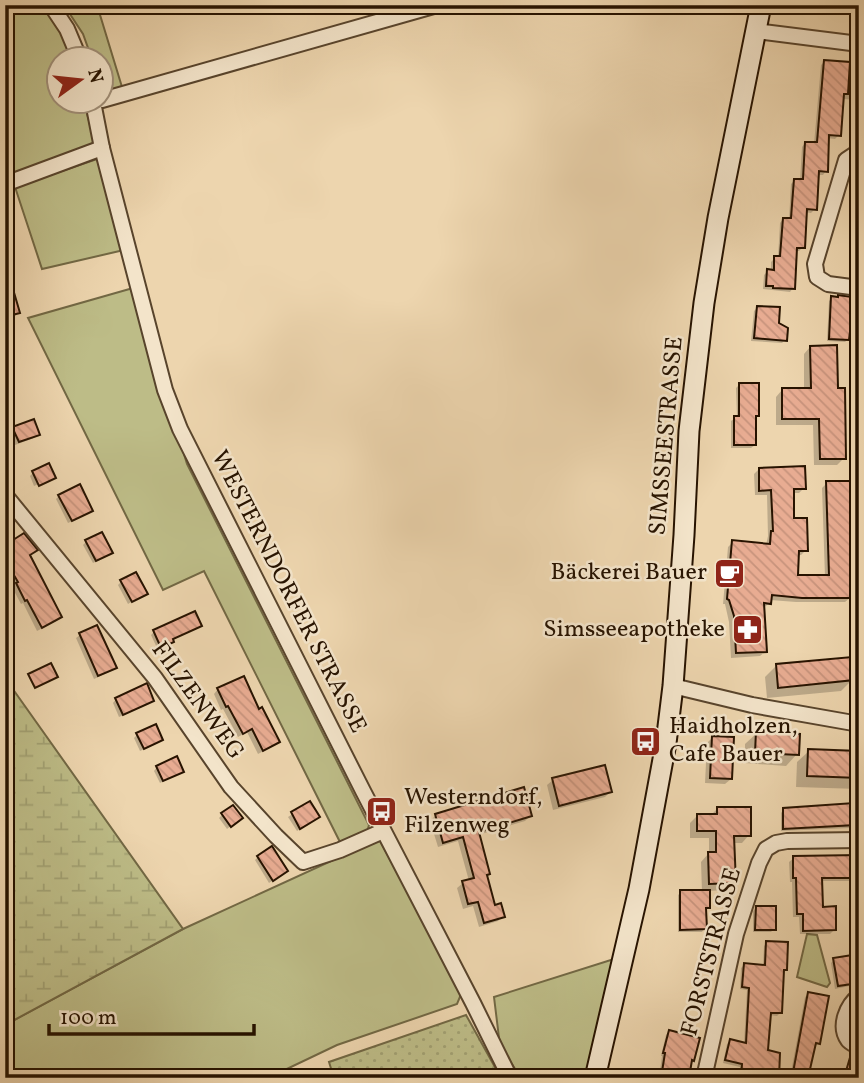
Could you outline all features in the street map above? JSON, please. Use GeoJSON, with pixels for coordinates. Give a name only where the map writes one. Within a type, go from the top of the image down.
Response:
{"type":"FeatureCollection","features":[{"type":"Feature","properties":{"kind":"main road","name":"SIMSSEESTRASSE"},"geometry":{"type":"LineString","coordinates":[[595,1078],[639,889],[662,771],[673,686],[689,431],[704,303],[718,218],[761,5]]}},
{"type":"Feature","properties":{"kind":"street"},"geometry":{"type":"LineString","coordinates":[[51,5],[67,29],[74,46]]}},
{"type":"Feature","properties":{"kind":"street"},"geometry":{"type":"LineString","coordinates":[[116,96],[437,5]]}},
{"type":"Feature","properties":{"kind":"street"},"geometry":{"type":"LineString","coordinates":[[756,31],[859,44]]}},
{"type":"Feature","properties":{"kind":"street","name":"WESTERNDORFER STRASSE"},"geometry":{"type":"LineString","coordinates":[[96,116],[102,148],[165,390],[180,429],[510,1078]]}},
{"type":"Feature","properties":{"kind":"street"},"geometry":{"type":"LineString","coordinates":[[5,184],[102,148]]}},
{"type":"Feature","properties":{"kind":"street"},"geometry":{"type":"LineString","coordinates":[[859,154],[846,160],[815,264],[817,277],[828,284],[859,288]]}},
{"type":"Feature","properties":{"kind":"street","name":"FILZENWEG"},"geometry":{"type":"LineString","coordinates":[[5,495],[155,678],[231,787],[303,862],[340,850],[383,831]]}},
{"type":"Feature","properties":{"kind":"street"},"geometry":{"type":"LineString","coordinates":[[673,686],[752,705],[859,724]]}},
{"type":"Feature","properties":{"kind":"street","name":"FORSTSTRASSE"},"geometry":{"type":"LineString","coordinates":[[704,1078],[736,934],[766,849],[787,841],[859,840]]}},
{"type":"Feature","properties":{"kind":"street"},"geometry":{"type":"LineString","coordinates":[[859,996],[850,1003],[844,1021],[848,1041],[859,1047]]}},
{"type":"Feature","properties":{"kind":"green space"},"geometry":{"type":"Polygon","coordinates":[[[5,5],[42,5],[68,46],[46,46],[46,116],[88,116],[95,144],[5,179],[5,5]]]}},
{"type":"Feature","properties":{"kind":"green space"},"geometry":{"type":"Polygon","coordinates":[[[64,5],[97,5],[110,46],[87,46],[83,34],[64,5]]]}},
{"type":"Feature","properties":{"kind":"green space"},"geometry":{"type":"Polygon","coordinates":[[[116,67],[122,87],[116,89],[116,67]]]}},
{"type":"Feature","properties":{"kind":"green space"},"geometry":{"type":"Polygon","coordinates":[[[97,159],[124,250],[42,269],[15,187],[97,159]]]}},
{"type":"Feature","properties":{"kind":"green space"},"geometry":{"type":"Polygon","coordinates":[[[133,288],[187,464],[369,825],[367,832],[342,846],[204,571],[163,590],[28,318],[133,288]]]}},
{"type":"Feature","properties":{"kind":"green space"},"geometry":{"type":"Polygon","coordinates":[[[5,678],[183,929],[5,1025],[5,678]]]}},
{"type":"Feature","properties":{"kind":"green space"},"geometry":{"type":"Polygon","coordinates":[[[379,839],[462,992],[457,1004],[337,1045],[268,1078],[5,1078],[5,1025],[183,929],[379,839]]]}},
{"type":"Feature","properties":{"kind":"green space"},"geometry":{"type":"Polygon","coordinates":[[[807,934],[817,935],[830,983],[827,987],[797,977],[807,934]]]}},
{"type":"Feature","properties":{"kind":"green space"},"geometry":{"type":"Polygon","coordinates":[[[614,959],[585,1078],[521,1078],[500,1046],[494,997],[614,959]]]}},
{"type":"Feature","properties":{"kind":"green space"},"geometry":{"type":"Polygon","coordinates":[[[466,1015],[501,1078],[334,1078],[329,1062],[466,1015]]]}},
{"type":"Feature","properties":{"kind":"building"},"geometry":{"type":"Polygon","coordinates":[[[824,60],[850,62],[841,136],[829,135],[828,172],[819,171],[817,210],[807,209],[805,248],[797,248],[795,289],[773,288],[766,286],[767,269],[774,270],[774,256],[780,256],[783,218],[791,218],[794,179],[803,179],[805,142],[817,142],[824,60]]]}},
{"type":"Feature","properties":{"kind":"building"},"geometry":{"type":"Polygon","coordinates":[[[5,272],[8,272],[20,313],[8,316],[5,305],[5,272]]]}},
{"type":"Feature","properties":{"kind":"building"},"geometry":{"type":"Polygon","coordinates":[[[831,296],[859,298],[857,333],[850,332],[849,340],[829,339],[831,296]]]}},
{"type":"Feature","properties":{"kind":"building"},"geometry":{"type":"Polygon","coordinates":[[[757,306],[780,307],[779,323],[788,328],[787,341],[754,338],[757,306]]]}},
{"type":"Feature","properties":{"kind":"building"},"geometry":{"type":"Polygon","coordinates":[[[837,345],[838,388],[845,388],[846,459],[820,459],[819,419],[782,419],[782,388],[811,388],[810,346],[837,345]]]}},
{"type":"Feature","properties":{"kind":"building"},"geometry":{"type":"Polygon","coordinates":[[[739,383],[759,383],[756,445],[734,445],[734,416],[739,416],[739,383]]]}},
{"type":"Feature","properties":{"kind":"building"},"geometry":{"type":"Polygon","coordinates":[[[34,419],[40,435],[19,442],[12,427],[34,419]]]}},
{"type":"Feature","properties":{"kind":"building"},"geometry":{"type":"Polygon","coordinates":[[[49,463],[56,478],[39,486],[32,471],[49,463]]]}},
{"type":"Feature","properties":{"kind":"building"},"geometry":{"type":"Polygon","coordinates":[[[805,466],[806,489],[794,489],[794,518],[807,518],[808,551],[799,551],[798,575],[829,575],[826,481],[852,481],[852,598],[772,595],[771,604],[764,603],[767,652],[736,653],[734,616],[727,599],[732,540],[770,544],[773,531],[771,490],[759,491],[759,468],[805,466]]]}},
{"type":"Feature","properties":{"kind":"building"},"geometry":{"type":"Polygon","coordinates":[[[80,484],[93,511],[72,521],[58,495],[80,484]]]}},
{"type":"Feature","properties":{"kind":"building"},"geometry":{"type":"Polygon","coordinates":[[[5,528],[13,540],[24,533],[38,550],[30,555],[62,617],[42,628],[5,560],[5,528]]]}},
{"type":"Feature","properties":{"kind":"building"},"geometry":{"type":"Polygon","coordinates":[[[102,532],[113,553],[96,561],[85,540],[102,532]]]}},
{"type":"Feature","properties":{"kind":"building"},"geometry":{"type":"Polygon","coordinates":[[[136,572],[148,594],[132,602],[120,580],[136,572]]]}},
{"type":"Feature","properties":{"kind":"building"},"geometry":{"type":"Polygon","coordinates":[[[195,611],[202,626],[173,639],[174,642],[161,648],[153,630],[195,611]]]}},
{"type":"Feature","properties":{"kind":"building"},"geometry":{"type":"Polygon","coordinates":[[[97,625],[117,668],[98,676],[79,633],[97,625]]]}},
{"type":"Feature","properties":{"kind":"building"},"geometry":{"type":"Polygon","coordinates":[[[852,657],[854,680],[778,688],[776,664],[852,657]]]}},
{"type":"Feature","properties":{"kind":"building"},"geometry":{"type":"Polygon","coordinates":[[[51,663],[58,677],[35,688],[28,674],[51,663]]]}},
{"type":"Feature","properties":{"kind":"building"},"geometry":{"type":"Polygon","coordinates":[[[244,676],[259,709],[262,707],[280,742],[263,751],[252,729],[243,734],[217,688],[244,676]]]}},
{"type":"Feature","properties":{"kind":"building"},"geometry":{"type":"Polygon","coordinates":[[[147,683],[154,701],[123,715],[115,698],[147,683]]]}},
{"type":"Feature","properties":{"kind":"building"},"geometry":{"type":"Polygon","coordinates":[[[156,724],[163,740],[144,749],[136,733],[156,724]]]}},
{"type":"Feature","properties":{"kind":"building"},"geometry":{"type":"Polygon","coordinates":[[[756,731],[800,734],[799,755],[755,753],[756,731]]]}},
{"type":"Feature","properties":{"kind":"building"},"geometry":{"type":"Polygon","coordinates":[[[712,736],[734,737],[732,779],[710,778],[712,736]]]}},
{"type":"Feature","properties":{"kind":"building"},"geometry":{"type":"Polygon","coordinates":[[[808,749],[859,751],[859,778],[807,776],[808,749]]]}},
{"type":"Feature","properties":{"kind":"building"},"geometry":{"type":"Polygon","coordinates":[[[177,756],[184,772],[163,781],[156,766],[177,756]]]}},
{"type":"Feature","properties":{"kind":"building"},"geometry":{"type":"Polygon","coordinates":[[[605,765],[612,792],[559,806],[552,778],[605,765]]]}},
{"type":"Feature","properties":{"kind":"building"},"geometry":{"type":"Polygon","coordinates":[[[524,787],[532,816],[479,832],[495,905],[501,903],[505,917],[484,923],[478,902],[468,904],[462,881],[474,878],[463,837],[443,843],[435,814],[524,787]]]}},
{"type":"Feature","properties":{"kind":"building"},"geometry":{"type":"Polygon","coordinates":[[[310,801],[320,817],[300,829],[291,812],[310,801]]]}},
{"type":"Feature","properties":{"kind":"building"},"geometry":{"type":"Polygon","coordinates":[[[854,803],[856,825],[783,829],[783,808],[854,803]]]}},
{"type":"Feature","properties":{"kind":"building"},"geometry":{"type":"Polygon","coordinates":[[[233,805],[243,818],[231,827],[221,813],[233,805]]]}},
{"type":"Feature","properties":{"kind":"building"},"geometry":{"type":"Polygon","coordinates":[[[717,807],[751,807],[751,836],[734,836],[736,883],[709,884],[708,852],[716,852],[716,831],[697,831],[697,814],[717,814],[717,807]]]}},
{"type":"Feature","properties":{"kind":"building"},"geometry":{"type":"Polygon","coordinates":[[[272,846],[288,871],[273,881],[257,856],[272,846]]]}},
{"type":"Feature","properties":{"kind":"building"},"geometry":{"type":"Polygon","coordinates":[[[859,855],[859,878],[822,878],[823,907],[836,906],[836,930],[803,931],[803,914],[797,914],[793,856],[859,855]]]}},
{"type":"Feature","properties":{"kind":"building"},"geometry":{"type":"Polygon","coordinates":[[[680,890],[710,890],[710,908],[706,908],[707,929],[680,930],[680,890]]]}},
{"type":"Feature","properties":{"kind":"building"},"geometry":{"type":"Polygon","coordinates":[[[756,906],[776,906],[776,930],[755,930],[756,906]]]}},
{"type":"Feature","properties":{"kind":"building"},"geometry":{"type":"Polygon","coordinates":[[[766,941],[788,942],[782,1013],[771,1013],[768,1050],[780,1053],[779,1078],[741,1078],[742,1064],[725,1060],[730,1039],[746,1043],[749,988],[742,987],[744,963],[765,965],[766,941]]]}},
{"type":"Feature","properties":{"kind":"building"},"geometry":{"type":"Polygon","coordinates":[[[859,954],[859,983],[838,986],[833,958],[859,954]]]}},
{"type":"Feature","properties":{"kind":"building"},"geometry":{"type":"Polygon","coordinates":[[[808,992],[829,996],[820,1044],[816,1043],[808,1078],[792,1078],[808,992]]]}},
{"type":"Feature","properties":{"kind":"building"},"geometry":{"type":"Polygon","coordinates":[[[669,1030],[700,1038],[689,1078],[661,1078],[663,1053],[669,1030]]]}},
{"type":"Feature","properties":{"kind":"building"},"geometry":{"type":"Polygon","coordinates":[[[851,1054],[859,1057],[859,1078],[844,1078],[851,1054]]]}},
{"type":"Feature","properties":{"kind":"place","name":"Bäckerei Bauer"},"geometry":{"type":"Point","coordinates":[730,573]}},
{"type":"Feature","properties":{"kind":"place","name":"Simsseeapotheke"},"geometry":{"type":"Point","coordinates":[748,630]}},
{"type":"Feature","properties":{"kind":"place","name":"Haidholzen, Cafe Bauer"},"geometry":{"type":"Point","coordinates":[646,741]}},
{"type":"Feature","properties":{"kind":"place","name":"Westerndorf, Filzenweg"},"geometry":{"type":"Point","coordinates":[381,812]}}]}
